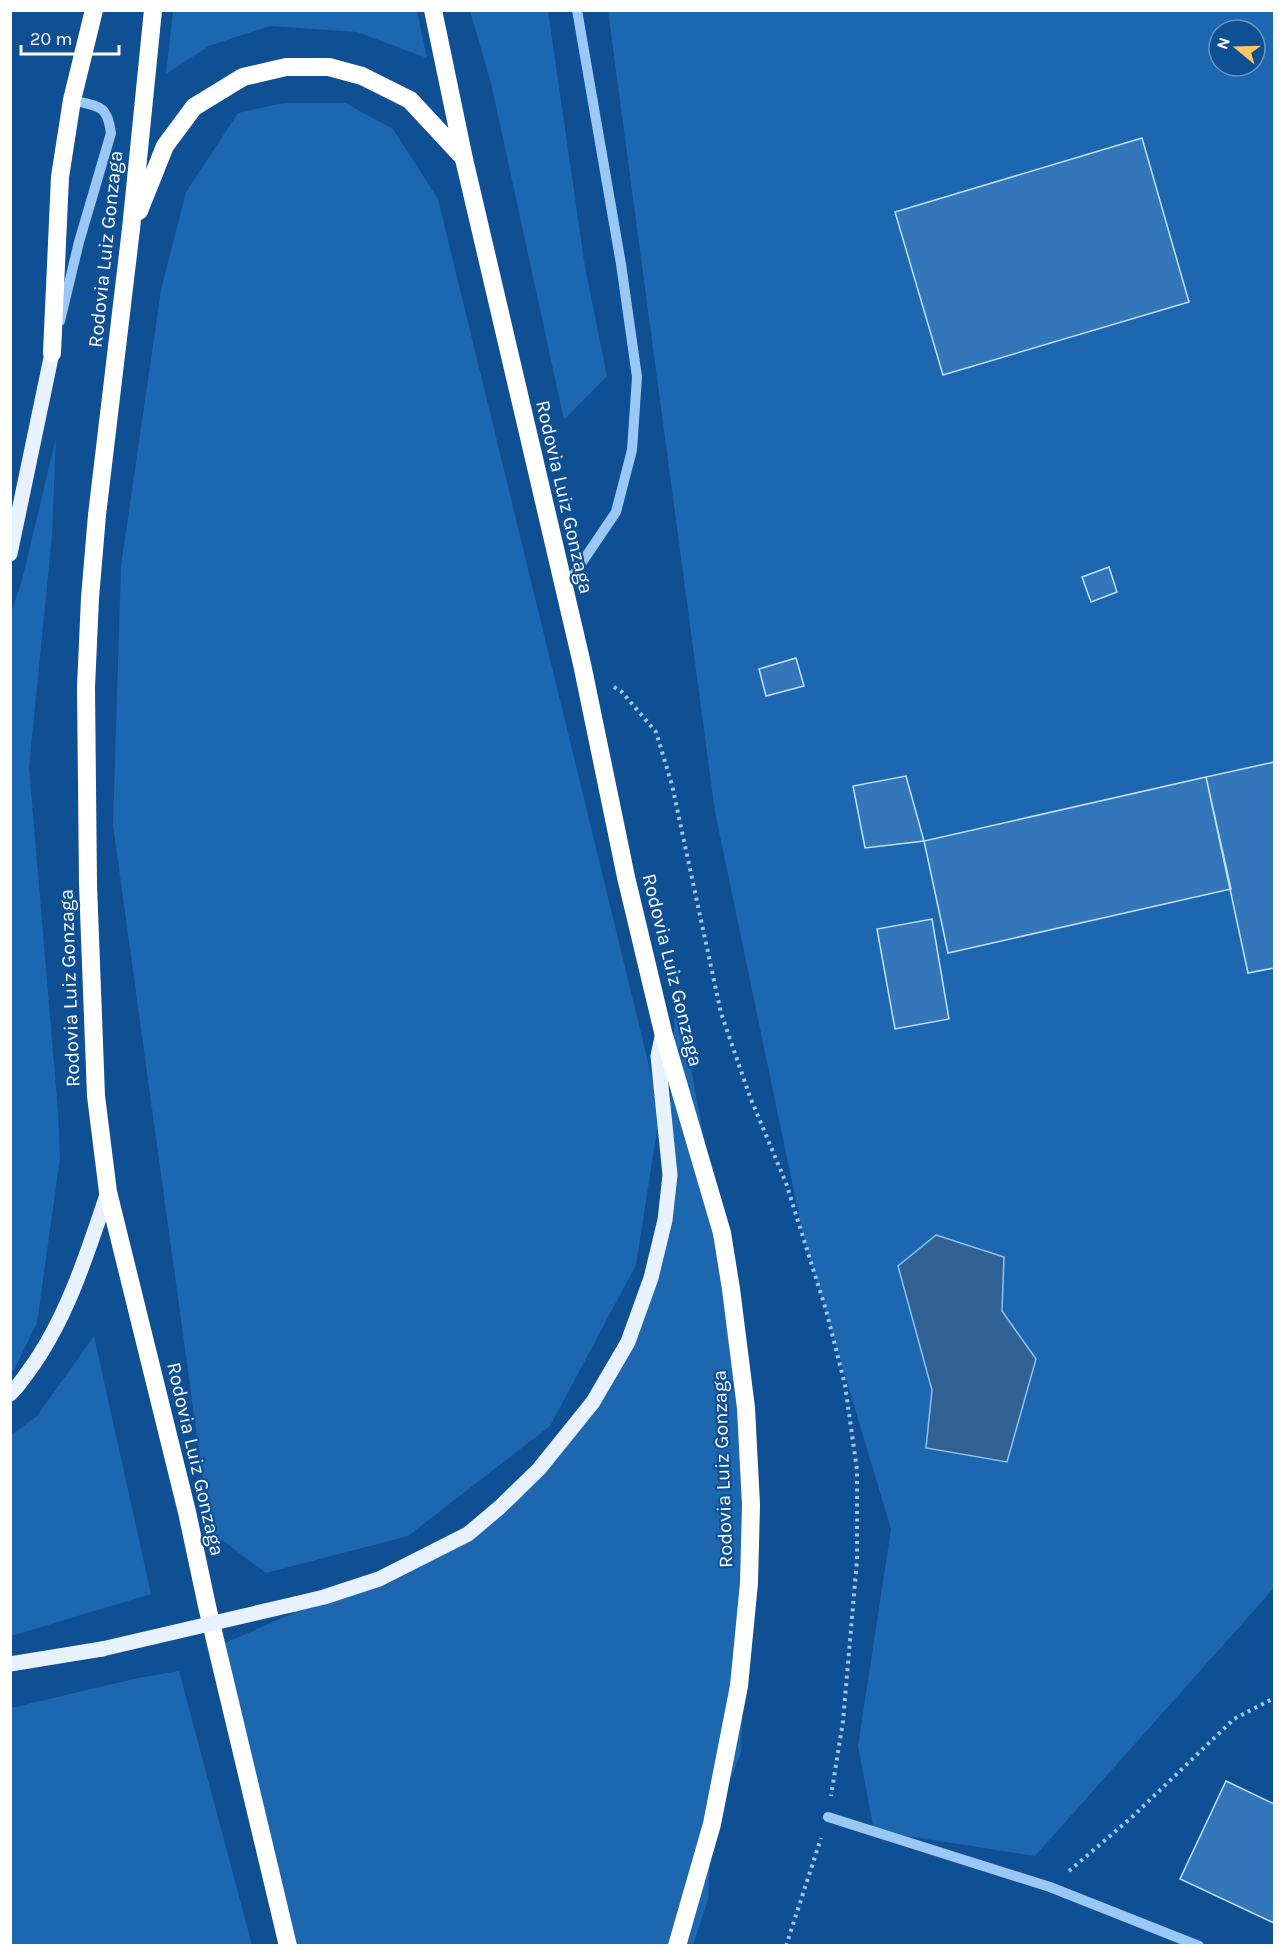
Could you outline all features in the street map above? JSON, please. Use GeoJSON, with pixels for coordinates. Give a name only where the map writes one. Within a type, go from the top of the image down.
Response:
{"type":"FeatureCollection","features":[{"type":"Feature","properties":{"kind":"highway"},"geometry":{"type":"LineString","coordinates":[[52,353],[60,177],[72,100],[94,10]]}},
{"type":"Feature","properties":{"kind":"highway","name":"Rodovia Luiz Gonzaga"},"geometry":{"type":"LineString","coordinates":[[153,10],[131,230],[97,515],[90,598],[86,687],[88,884],[96,1096],[108,1192],[187,1512],[207,1606],[288,1946]]}},
{"type":"Feature","properties":{"kind":"highway","name":"Rodovia Luiz Gonzaga"},"geometry":{"type":"LineString","coordinates":[[433,10],[464,159],[582,664],[626,877],[663,1032],[722,1233],[746,1408],[751,1505],[749,1583],[739,1686],[712,1824],[677,1946]]}},
{"type":"Feature","properties":{"kind":"highway"},"geometry":{"type":"LineString","coordinates":[[131,230],[165,146],[194,107],[243,77],[286,67],[329,68],[362,76],[410,100],[464,159]]}},
{"type":"Feature","properties":{"kind":"main road"},"geometry":{"type":"LineString","coordinates":[[10,554],[52,353]]}},
{"type":"Feature","properties":{"kind":"main road"},"geometry":{"type":"LineString","coordinates":[[10,1664],[102,1649],[324,1597],[379,1579],[468,1534],[500,1508],[539,1469],[593,1402],[628,1342],[651,1278],[665,1220],[670,1175],[658,1056],[663,1032]]}},
{"type":"Feature","properties":{"kind":"main road"},"geometry":{"type":"LineString","coordinates":[[10,1394],[38,1359],[51,1338],[83,1266],[108,1192]]}},
{"type":"Feature","properties":{"kind":"street"},"geometry":{"type":"LineString","coordinates":[[564,589],[616,512],[632,450],[637,376],[621,264],[577,10]]}},
{"type":"Feature","properties":{"kind":"street"},"geometry":{"type":"LineString","coordinates":[[52,353],[79,242],[111,133],[109,116],[99,107],[72,100]]}},
{"type":"Feature","properties":{"kind":"street"},"geometry":{"type":"LineString","coordinates":[[828,1817],[1050,1887],[1199,1946]]}},
{"type":"Feature","properties":{"kind":"path"},"geometry":{"type":"LineString","coordinates":[[582,664],[622,692],[656,732],[672,785],[722,1013],[750,1097],[786,1183],[826,1310],[845,1385],[857,1470],[857,1560],[843,1721],[828,1817],[786,1946]]}},
{"type":"Feature","properties":{"kind":"path"},"geometry":{"type":"LineString","coordinates":[[1050,1887],[1131,1818],[1234,1719],[1275,1698]]}},
{"type":"Feature","properties":{"kind":"shaded area"},"geometry":{"type":"Polygon","coordinates":[[[173,11],[417,11],[427,58],[357,32],[270,26],[209,46],[166,74],[173,11]]]}},
{"type":"Feature","properties":{"kind":"shaded area"},"geometry":{"type":"Polygon","coordinates":[[[470,11],[548,11],[585,267],[607,376],[564,420],[491,83],[470,11]]]}},
{"type":"Feature","properties":{"kind":"shaded area"},"geometry":{"type":"Polygon","coordinates":[[[608,11],[1274,11],[1274,1588],[1035,1856],[874,1831],[858,1746],[891,1529],[803,1235],[715,812],[608,11]]]}},
{"type":"Feature","properties":{"kind":"shaded area"},"geometry":{"type":"Polygon","coordinates":[[[283,103],[345,103],[393,129],[438,199],[660,1111],[636,1265],[550,1426],[408,1536],[266,1573],[210,1531],[113,825],[121,566],[161,290],[186,192],[238,113],[283,103]]]}},
{"type":"Feature","properties":{"kind":"shaded area"},"geometry":{"type":"Polygon","coordinates":[[[56,438],[52,536],[29,767],[60,1158],[37,1323],[11,1372],[10,616],[22,580],[56,438]]]}},
{"type":"Feature","properties":{"kind":"shaded area"},"geometry":{"type":"Polygon","coordinates":[[[676,989],[722,1233],[753,1488],[741,1753],[712,1824],[708,1900],[693,1945],[296,1945],[218,1646],[424,1556],[468,1534],[539,1469],[628,1342],[665,1220],[676,989]]]}},
{"type":"Feature","properties":{"kind":"shaded area"},"geometry":{"type":"Polygon","coordinates":[[[936,1235],[1004,1257],[1002,1311],[1036,1359],[1007,1462],[926,1448],[932,1390],[898,1266],[936,1235]]]}},
{"type":"Feature","properties":{"kind":"shaded area"},"geometry":{"type":"Polygon","coordinates":[[[94,1336],[151,1594],[11,1636],[11,1435],[37,1416],[94,1336]]]}},
{"type":"Feature","properties":{"kind":"shaded area"},"geometry":{"type":"Polygon","coordinates":[[[179,1671],[252,1945],[11,1945],[11,1708],[138,1678],[179,1671]]]}},
{"type":"Feature","properties":{"kind":"building"},"geometry":{"type":"Polygon","coordinates":[[[1142,138],[1189,302],[943,375],[895,212],[1142,138]]]}},
{"type":"Feature","properties":{"kind":"building"},"geometry":{"type":"Polygon","coordinates":[[[1109,567],[1117,592],[1091,602],[1082,577],[1109,567]]]}},
{"type":"Feature","properties":{"kind":"building"},"geometry":{"type":"Polygon","coordinates":[[[796,658],[804,686],[766,696],[759,669],[796,658]]]}},
{"type":"Feature","properties":{"kind":"building"},"geometry":{"type":"Polygon","coordinates":[[[1274,762],[1274,968],[1248,973],[1206,777],[1274,762]]]}},
{"type":"Feature","properties":{"kind":"building"},"geometry":{"type":"Polygon","coordinates":[[[906,776],[924,841],[865,848],[853,786],[906,776]]]}},
{"type":"Feature","properties":{"kind":"building"},"geometry":{"type":"Polygon","coordinates":[[[1206,777],[1231,889],[948,953],[924,841],[1206,777]]]}},
{"type":"Feature","properties":{"kind":"building"},"geometry":{"type":"Polygon","coordinates":[[[932,919],[949,1019],[895,1029],[877,929],[932,919]]]}},
{"type":"Feature","properties":{"kind":"building"},"geometry":{"type":"Polygon","coordinates":[[[1226,1781],[1274,1804],[1274,1923],[1180,1879],[1226,1781]]]}}]}
